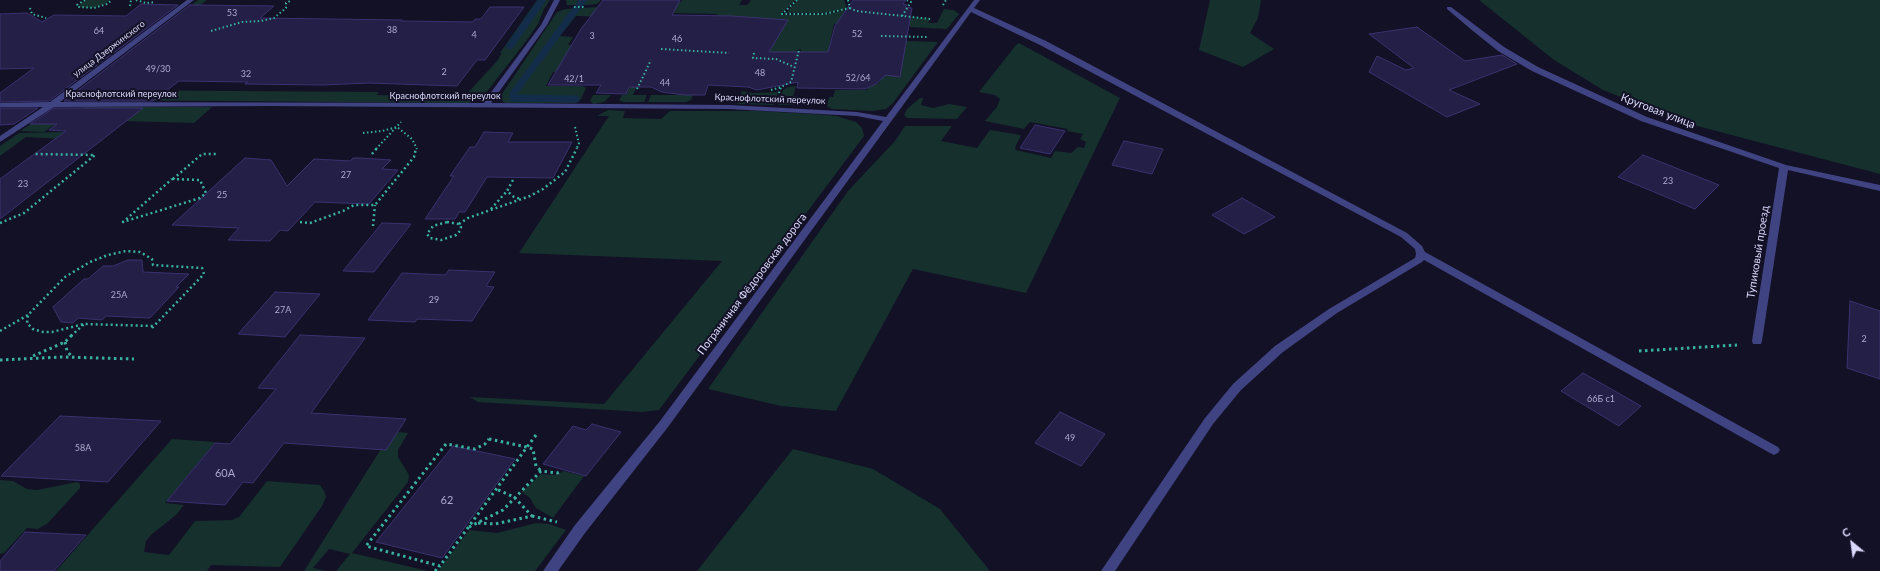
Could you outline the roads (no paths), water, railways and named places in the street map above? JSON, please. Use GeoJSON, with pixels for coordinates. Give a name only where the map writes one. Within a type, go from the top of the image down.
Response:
{"type":"FeatureCollection","features":[{"type":"Feature","properties":{"kind":"street","name":"улица Дзержинского"},"geometry":{"type":"LineString","coordinates":[[0,140],[53,104],[191,0]]}},
{"type":"Feature","properties":{"kind":"street"},"geometry":{"type":"LineString","coordinates":[[485,106],[544,25],[557,0]]}},
{"type":"Feature","properties":{"kind":"street","name":"Пограничная Фёдоровская дорога"},"geometry":{"type":"LineString","coordinates":[[550,571],[580,529],[664,424],[890,120],[977,0]]}},
{"type":"Feature","properties":{"kind":"street","name":"Круговая улица"},"geometry":{"type":"LineString","coordinates":[[1449,8],[1501,49],[1535,69],[1644,119],[1784,167],[1880,188]]}},
{"type":"Feature","properties":{"kind":"street"},"geometry":{"type":"LineString","coordinates":[[970,9],[1056,50],[1404,235],[1419,248],[1421,254],[1774,450]]}},
{"type":"Feature","properties":{"kind":"street","name":"Краснофлотский переулок"},"geometry":{"type":"LineString","coordinates":[[0,104],[269,104],[768,108],[857,114],[890,120]]}},
{"type":"Feature","properties":{"kind":"street","name":"Тупиковый проезд"},"geometry":{"type":"LineString","coordinates":[[1757,342],[1784,167]]}},
{"type":"Feature","properties":{"kind":"street"},"geometry":{"type":"LineString","coordinates":[[1108,571],[1209,421],[1237,387],[1279,348],[1333,311],[1418,260],[1421,254]]}},
{"type":"Feature","properties":{"kind":"waterway"},"geometry":{"type":"LineString","coordinates":[[510,46],[542,0]]}},
{"type":"Feature","properties":{"kind":"waterway"},"geometry":{"type":"LineString","coordinates":[[580,4],[583,0]]}},
{"type":"Feature","properties":{"kind":"waterway"},"geometry":{"type":"LineString","coordinates":[[549,45],[576,9]]}},
{"type":"Feature","properties":{"kind":"waterway"},"geometry":{"type":"LineString","coordinates":[[548,47],[513,94],[513,98],[576,99]]}}]}
